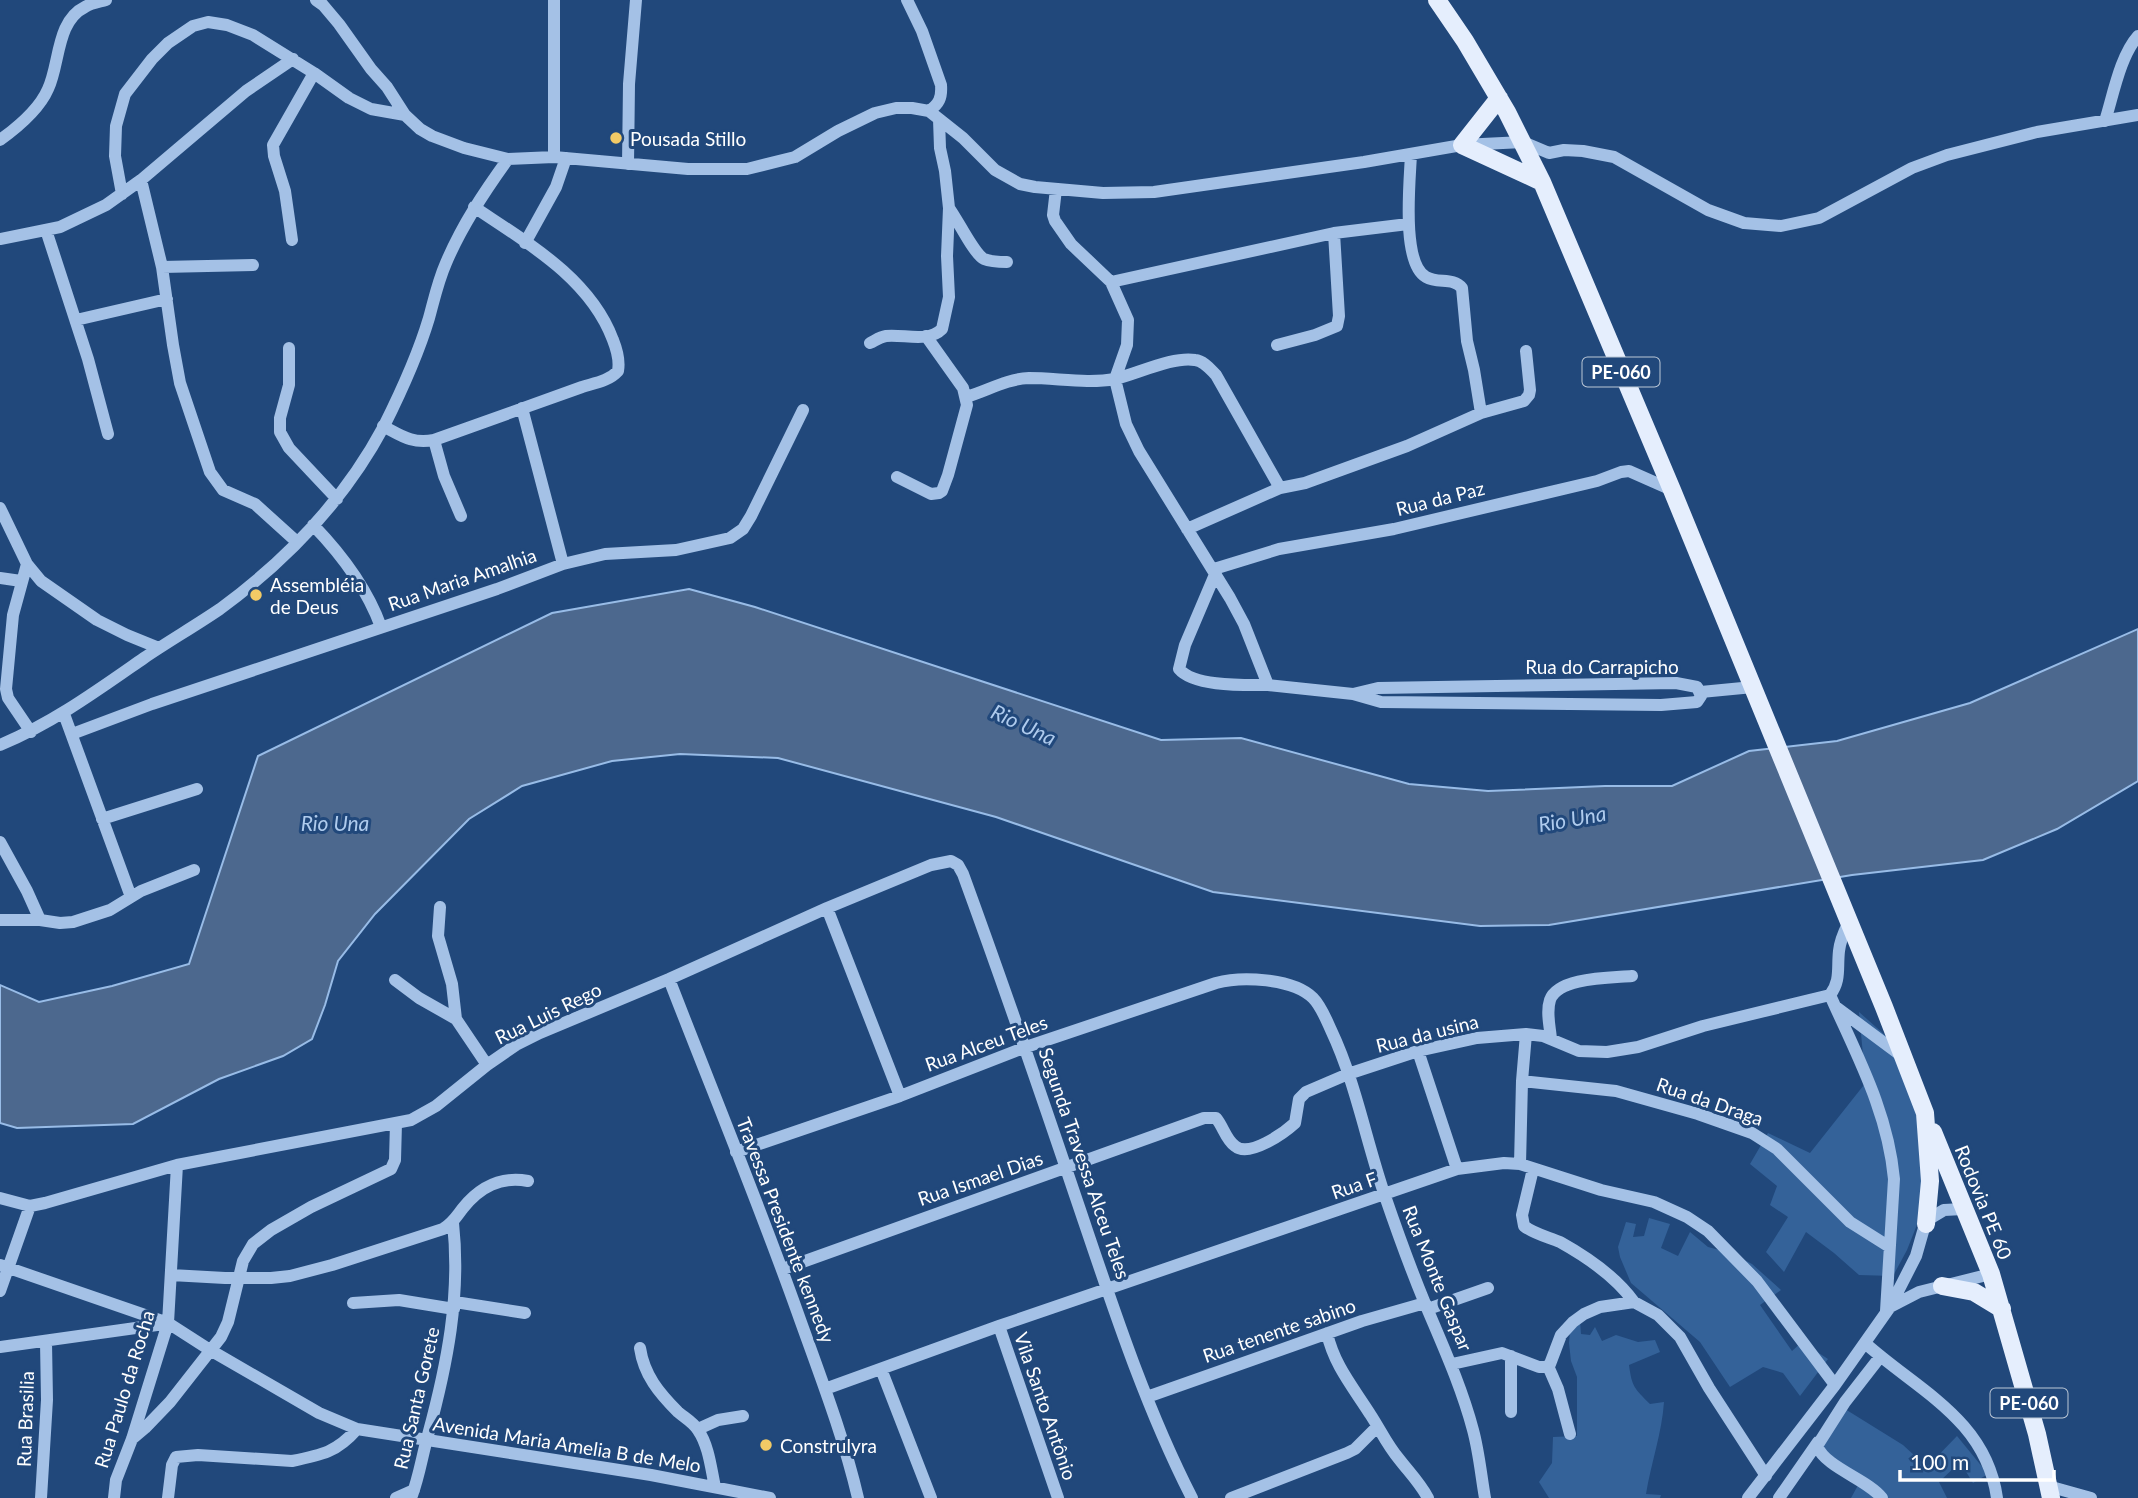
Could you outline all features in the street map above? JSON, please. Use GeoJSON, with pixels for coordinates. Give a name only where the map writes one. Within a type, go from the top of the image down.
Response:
{"type":"FeatureCollection","features":[{"type":"Feature","properties":{"kind":"main road","name":"PE-060"},"geometry":{"type":"LineString","coordinates":[[1437,0],[1499,98],[1542,182],[1672,490],[1847,920]]}},
{"type":"Feature","properties":{"kind":"main road"},"geometry":{"type":"LineString","coordinates":[[1499,98],[1462,145],[1542,182]]}},
{"type":"Feature","properties":{"kind":"main road","name":"Rodovia PE 60"},"geometry":{"type":"LineString","coordinates":[[1847,920],[1991,1274],[2002,1309]]}},
{"type":"Feature","properties":{"kind":"main road"},"geometry":{"type":"LineString","coordinates":[[1925,1112],[1930,1181],[1926,1224]]}},
{"type":"Feature","properties":{"kind":"main road"},"geometry":{"type":"LineString","coordinates":[[1942,1286],[1974,1292],[2002,1309]]}},
{"type":"Feature","properties":{"kind":"main road","name":"PE-060"},"geometry":{"type":"LineString","coordinates":[[2002,1309],[2037,1434],[2050,1492]]}},
{"type":"Feature","properties":{"kind":"street"},"geometry":{"type":"LineString","coordinates":[[0,140],[26,118],[48,91],[63,34],[76,12],[106,0]]}},
{"type":"Feature","properties":{"kind":"street"},"geometry":{"type":"LineString","coordinates":[[316,0],[339,23],[371,69],[387,86],[405,115],[420,129],[464,148],[508,159],[560,158],[688,169],[747,169],[795,157],[875,113],[904,108],[934,115],[963,138],[995,170],[1020,184],[1056,189],[1102,193],[1154,192],[1462,145],[1523,142],[1549,153],[1564,150],[1583,151],[1614,157],[1708,210],[1744,223],[1781,226],[1819,218],[1912,168],[1947,155],[2037,132],[2137,115]]}},
{"type":"Feature","properties":{"kind":"street"},"geometry":{"type":"LineString","coordinates":[[525,243],[556,187],[560,158],[554,0]]}},
{"type":"Feature","properties":{"kind":"street"},"geometry":{"type":"LineString","coordinates":[[628,164],[630,71],[636,0]]}},
{"type":"Feature","properties":{"kind":"street"},"geometry":{"type":"LineString","coordinates":[[870,343],[887,336],[935,335],[942,329],[949,297],[948,208],[945,172],[934,115],[942,94],[941,85],[922,31],[907,0]]}},
{"type":"Feature","properties":{"kind":"street"},"geometry":{"type":"LineString","coordinates":[[122,194],[116,156],[116,126],[125,94],[168,43],[193,26],[208,22],[227,25],[253,35],[349,98],[371,109],[405,115]]}},
{"type":"Feature","properties":{"kind":"street"},"geometry":{"type":"LineString","coordinates":[[2105,121],[2126,57],[2138,36]]}},
{"type":"Feature","properties":{"kind":"street"},"geometry":{"type":"LineString","coordinates":[[0,239],[75,221],[122,194],[246,92],[293,60]]}},
{"type":"Feature","properties":{"kind":"street"},"geometry":{"type":"LineString","coordinates":[[292,240],[285,191],[273,145],[314,73]]}},
{"type":"Feature","properties":{"kind":"street"},"geometry":{"type":"LineString","coordinates":[[1411,154],[1408,224],[1418,270],[1428,279],[1457,283],[1462,288],[1480,413]]}},
{"type":"Feature","properties":{"kind":"street"},"geometry":{"type":"LineString","coordinates":[[0,745],[64,714],[236,597],[274,566],[338,499],[383,426],[411,365],[445,265],[474,207],[508,159]]}},
{"type":"Feature","properties":{"kind":"street"},"geometry":{"type":"LineString","coordinates":[[141,180],[162,267],[180,383],[210,472],[223,490],[255,504],[297,542]]}},
{"type":"Feature","properties":{"kind":"street"},"geometry":{"type":"LineString","coordinates":[[1056,189],[1053,215],[1055,221],[1071,244],[1111,282],[1128,320],[1127,345],[1115,379],[1126,425],[1244,624],[1268,685]]}},
{"type":"Feature","properties":{"kind":"street"},"geometry":{"type":"LineString","coordinates":[[383,426],[412,441],[434,440],[617,374],[620,363],[608,329],[596,306],[563,271],[474,207]]}},
{"type":"Feature","properties":{"kind":"street"},"geometry":{"type":"LineString","coordinates":[[948,208],[958,219],[976,252],[984,259],[1007,262]]}},
{"type":"Feature","properties":{"kind":"street"},"geometry":{"type":"LineString","coordinates":[[1111,282],[1334,233],[1408,224]]}},
{"type":"Feature","properties":{"kind":"street"},"geometry":{"type":"LineString","coordinates":[[46,230],[76,320],[108,434]]}},
{"type":"Feature","properties":{"kind":"street"},"geometry":{"type":"LineString","coordinates":[[1277,345],[1337,326],[1339,316],[1334,233]]}},
{"type":"Feature","properties":{"kind":"street"},"geometry":{"type":"LineString","coordinates":[[162,267],[253,265]]}},
{"type":"Feature","properties":{"kind":"street"},"geometry":{"type":"LineString","coordinates":[[76,320],[167,299]]}},
{"type":"Feature","properties":{"kind":"street"},"geometry":{"type":"LineString","coordinates":[[897,477],[931,494],[942,491],[967,405],[957,378],[926,336]]}},
{"type":"Feature","properties":{"kind":"street"},"geometry":{"type":"LineString","coordinates":[[289,348],[290,374],[280,418],[280,432],[289,448],[338,499]]}},
{"type":"Feature","properties":{"kind":"street"},"geometry":{"type":"LineString","coordinates":[[1187,528],[1279,488],[1305,483],[1407,446],[1480,413],[1519,403],[1527,398],[1530,390],[1526,351]]}},
{"type":"Feature","properties":{"kind":"street"},"geometry":{"type":"LineString","coordinates":[[966,397],[1003,383],[1027,378],[1067,381],[1115,379],[1176,361],[1195,360],[1203,363],[1216,375],[1279,488]]}},
{"type":"Feature","properties":{"kind":"street"},"geometry":{"type":"LineString","coordinates":[[522,408],[563,564]]}},
{"type":"Feature","properties":{"kind":"street","name":"Rua Maria Amalhia"},"geometry":{"type":"LineString","coordinates":[[72,734],[152,704],[497,589],[563,564],[606,554],[688,548],[737,534],[751,516],[803,410]]}},
{"type":"Feature","properties":{"kind":"street"},"geometry":{"type":"LineString","coordinates":[[434,440],[461,516]]}},
{"type":"Feature","properties":{"kind":"street","name":"Rua da Paz"},"geometry":{"type":"LineString","coordinates":[[1215,571],[1279,549],[1394,529],[1597,481],[1621,472],[1633,473],[1672,490]]}},
{"type":"Feature","properties":{"kind":"street"},"geometry":{"type":"LineString","coordinates":[[0,508],[27,564],[41,581],[97,620],[159,648]]}},
{"type":"Feature","properties":{"kind":"street"},"geometry":{"type":"LineString","coordinates":[[313,526],[358,579],[381,627]]}},
{"type":"Feature","properties":{"kind":"street"},"geometry":{"type":"LineString","coordinates":[[27,564],[13,615],[6,689],[8,698],[31,732]]}},
{"type":"Feature","properties":{"kind":"street"},"geometry":{"type":"LineString","coordinates":[[1215,571],[1180,661],[1179,669],[1185,675],[1208,682],[1353,694]]}},
{"type":"Feature","properties":{"kind":"street"},"geometry":{"type":"LineString","coordinates":[[0,578],[21,581]]}},
{"type":"Feature","properties":{"kind":"street","name":"Rua do Carrapicho"},"geometry":{"type":"LineString","coordinates":[[1625,683],[1690,685],[1697,687],[1701,698],[1697,702],[1661,705],[1381,702],[1353,694],[1378,688],[1625,683]]}},
{"type":"Feature","properties":{"kind":"street"},"geometry":{"type":"LineString","coordinates":[[1701,692],[1753,687]]}},
{"type":"Feature","properties":{"kind":"street"},"geometry":{"type":"LineString","coordinates":[[64,714],[131,897]]}},
{"type":"Feature","properties":{"kind":"street"},"geometry":{"type":"LineString","coordinates":[[102,819],[197,789]]}},
{"type":"Feature","properties":{"kind":"street"},"geometry":{"type":"LineString","coordinates":[[0,842],[40,920]]}},
{"type":"Feature","properties":{"kind":"street","name":"Segunda Travessa Alceu Teles"},"geometry":{"type":"LineString","coordinates":[[931,865],[951,861],[961,870],[1147,1397],[1192,1498]]}},
{"type":"Feature","properties":{"kind":"street","name":"Rua Luis Rego"},"geometry":{"type":"LineString","coordinates":[[30,1206],[177,1165],[411,1120],[436,1105],[516,1045],[540,1033],[931,865]]}},
{"type":"Feature","properties":{"kind":"street"},"geometry":{"type":"LineString","coordinates":[[0,920],[74,922],[110,910],[152,886],[194,870]]}},
{"type":"Feature","properties":{"kind":"street"},"geometry":{"type":"LineString","coordinates":[[440,907],[438,936],[452,984],[456,1019]]}},
{"type":"Feature","properties":{"kind":"street"},"geometry":{"type":"LineString","coordinates":[[827,908],[900,1096]]}},
{"type":"Feature","properties":{"kind":"street"},"geometry":{"type":"LineString","coordinates":[[1847,920],[1840,945],[1839,976],[1832,1001],[1875,1094],[1892,1157],[1894,1179],[1888,1246],[1888,1310]]}},
{"type":"Feature","properties":{"kind":"street"},"geometry":{"type":"LineString","coordinates":[[1551,1039],[1549,1006],[1556,991],[1573,983],[1632,976]]}},
{"type":"Feature","properties":{"kind":"street","name":"Travessa Presidente kennedy"},"geometry":{"type":"LineString","coordinates":[[669,979],[783,1269],[852,1469],[858,1498]]}},
{"type":"Feature","properties":{"kind":"street","name":"Rua Alceu Teles"},"geometry":{"type":"LineString","coordinates":[[736,1152],[900,1096],[1026,1048],[1216,983],[1235,979],[1293,986],[1307,992],[1318,1003],[1348,1074]]}},
{"type":"Feature","properties":{"kind":"street"},"geometry":{"type":"LineString","coordinates":[[396,980],[419,998],[456,1019],[487,1065]]}},
{"type":"Feature","properties":{"kind":"street"},"geometry":{"type":"LineString","coordinates":[[1832,1001],[1903,1057]]}},
{"type":"Feature","properties":{"kind":"street","name":"Rua da usina"},"geometry":{"type":"LineString","coordinates":[[1348,1074],[1418,1051],[1477,1038],[1526,1034],[1551,1039],[1579,1051],[1607,1052],[1638,1048],[1703,1026],[1832,1001]]}},
{"type":"Feature","properties":{"kind":"street"},"geometry":{"type":"LineString","coordinates":[[1520,1164],[1526,1034]]}},
{"type":"Feature","properties":{"kind":"street"},"geometry":{"type":"LineString","coordinates":[[1418,1051],[1457,1169]]}},
{"type":"Feature","properties":{"kind":"street","name":"Rua Ismael Dias"},"geometry":{"type":"LineString","coordinates":[[783,1269],[1209,1117],[1216,1118],[1236,1148],[1243,1150],[1255,1147],[1279,1136],[1295,1123],[1302,1095],[1348,1074]]}},
{"type":"Feature","properties":{"kind":"street","name":"Rua Monte Gaspar"},"geometry":{"type":"LineString","coordinates":[[1348,1074],[1384,1195],[1426,1306],[1452,1364],[1473,1428],[1485,1498]]}},
{"type":"Feature","properties":{"kind":"street","name":"Rua da Draga"},"geometry":{"type":"LineString","coordinates":[[1522,1080],[1616,1091],[1698,1114],[1752,1133],[1777,1149],[1850,1222],[1888,1246]]}},
{"type":"Feature","properties":{"kind":"street"},"geometry":{"type":"LineString","coordinates":[[132,1439],[170,1402],[221,1337],[228,1322],[238,1278],[248,1251],[261,1236],[311,1207],[391,1169],[396,1160],[396,1123]]}},
{"type":"Feature","properties":{"kind":"street","name":"Rua F"},"geometry":{"type":"LineString","coordinates":[[825,1389],[1107,1288],[1457,1169],[1504,1163],[1520,1164],[1601,1190],[1654,1202],[1687,1217],[1708,1231],[1758,1281],[1835,1385]]}},
{"type":"Feature","properties":{"kind":"street","name":"Rua Paulo da Rocha"},"geometry":{"type":"LineString","coordinates":[[114,1498],[116,1480],[132,1439],[168,1323],[177,1165]]}},
{"type":"Feature","properties":{"kind":"street"},"geometry":{"type":"LineString","coordinates":[[1533,1169],[1522,1214],[1524,1226],[1563,1244],[1596,1266],[1639,1305],[1658,1315],[1680,1337],[1709,1388],[1766,1476]]}},
{"type":"Feature","properties":{"kind":"street"},"geometry":{"type":"LineString","coordinates":[[171,1275],[279,1277],[332,1265],[430,1234],[453,1223],[472,1198],[494,1182],[515,1179],[528,1181]]}},
{"type":"Feature","properties":{"kind":"street"},"geometry":{"type":"LineString","coordinates":[[0,1198],[30,1206],[4,1266],[0,1291]]}},
{"type":"Feature","properties":{"kind":"street"},"geometry":{"type":"LineString","coordinates":[[1748,1498],[1835,1385],[1888,1310],[1916,1256],[1926,1224],[1941,1211],[1963,1209]]}},
{"type":"Feature","properties":{"kind":"street","name":"Rua Santa Gorete"},"geometry":{"type":"LineString","coordinates":[[412,1494],[442,1382],[454,1306],[456,1263],[453,1223]]}},
{"type":"Feature","properties":{"kind":"street","name":"Avenida Maria Amelia B de Melo"},"geometry":{"type":"LineString","coordinates":[[4,1266],[168,1323],[318,1413],[357,1429],[638,1473],[771,1498]]}},
{"type":"Feature","properties":{"kind":"street"},"geometry":{"type":"LineString","coordinates":[[1888,1310],[1913,1294],[1991,1274]]}},
{"type":"Feature","properties":{"kind":"street","name":"Rua tenente sabino"},"geometry":{"type":"LineString","coordinates":[[1147,1397],[1327,1333],[1488,1288]]}},
{"type":"Feature","properties":{"kind":"street"},"geometry":{"type":"LineString","coordinates":[[354,1303],[399,1300],[525,1313]]}},
{"type":"Feature","properties":{"kind":"street"},"geometry":{"type":"LineString","coordinates":[[1452,1364],[1497,1353],[1539,1367],[1548,1366],[1561,1335],[1584,1314],[1600,1307],[1639,1305]]}},
{"type":"Feature","properties":{"kind":"street"},"geometry":{"type":"LineString","coordinates":[[0,1347],[168,1323]]}},
{"type":"Feature","properties":{"kind":"street","name":"Vila Santo Antônio"},"geometry":{"type":"LineString","coordinates":[[999,1326],[1058,1498]]}},
{"type":"Feature","properties":{"kind":"street","name":"Rua tenente sabino"},"geometry":{"type":"LineString","coordinates":[[1327,1333],[1342,1373],[1427,1498]]}},
{"type":"Feature","properties":{"kind":"street","name":"Rua Brasilia"},"geometry":{"type":"LineString","coordinates":[[41,1498],[47,1400],[46,1342]]}},
{"type":"Feature","properties":{"kind":"street"},"geometry":{"type":"LineString","coordinates":[[1865,1343],[1955,1415],[1971,1433],[1990,1472],[1997,1498]]}},
{"type":"Feature","properties":{"kind":"street"},"geometry":{"type":"LineString","coordinates":[[640,1348],[644,1368],[654,1385],[667,1401],[698,1429],[705,1442],[715,1487]]}},
{"type":"Feature","properties":{"kind":"street"},"geometry":{"type":"LineString","coordinates":[[1511,1356],[1511,1412]]}},
{"type":"Feature","properties":{"kind":"street"},"geometry":{"type":"LineString","coordinates":[[1779,1498],[1880,1357]]}},
{"type":"Feature","properties":{"kind":"street"},"geometry":{"type":"LineString","coordinates":[[1548,1366],[1561,1398],[1570,1434]]}},
{"type":"Feature","properties":{"kind":"street"},"geometry":{"type":"LineString","coordinates":[[881,1369],[931,1498]]}},
{"type":"Feature","properties":{"kind":"street"},"geometry":{"type":"LineString","coordinates":[[698,1429],[718,1420],[743,1416]]}},
{"type":"Feature","properties":{"kind":"street"},"geometry":{"type":"LineString","coordinates":[[1231,1498],[1352,1451],[1377,1427]]}},
{"type":"Feature","properties":{"kind":"street"},"geometry":{"type":"LineString","coordinates":[[168,1498],[172,1465],[176,1457],[198,1455],[292,1461],[339,1447],[357,1429]]}},
{"type":"Feature","properties":{"kind":"street"},"geometry":{"type":"LineString","coordinates":[[1818,1442],[1817,1448],[1824,1456],[1875,1490],[1882,1498]]}},
{"type":"Feature","properties":{"kind":"street"},"geometry":{"type":"LineString","coordinates":[[2050,1492],[2091,1498]]}},
{"type":"Feature","properties":{"kind":"street"},"geometry":{"type":"LineString","coordinates":[[396,1498],[412,1494]]}},
{"type":"Feature","properties":{"kind":"shaded area"},"geometry":{"type":"Polygon","coordinates":[[[1859,1012],[1886,1036],[1918,1110],[1923,1145],[1922,1212],[1893,1276],[1859,1275],[1806,1232],[1784,1272],[1766,1252],[1788,1217],[1770,1205],[1777,1186],[1750,1164],[1768,1133],[1810,1153],[1871,1076],[1863,1055],[1859,1012]]]}},
{"type":"Feature","properties":{"kind":"shaded area"},"geometry":{"type":"Polygon","coordinates":[[[1649,1218],[1670,1224],[1661,1248],[1678,1256],[1690,1232],[1708,1247],[1731,1253],[1752,1264],[1781,1290],[1760,1305],[1792,1351],[1802,1342],[1828,1359],[1800,1396],[1783,1373],[1763,1367],[1730,1387],[1700,1342],[1631,1283],[1618,1247],[1626,1222],[1636,1224],[1633,1237],[1644,1236],[1649,1218]]]}},
{"type":"Feature","properties":{"kind":"shaded area"},"geometry":{"type":"Polygon","coordinates":[[[1580,1320],[1581,1334],[1590,1335],[1595,1327],[1602,1341],[1616,1335],[1638,1342],[1655,1340],[1660,1352],[1629,1365],[1633,1383],[1640,1394],[1650,1404],[1664,1402],[1646,1494],[1661,1495],[1660,1498],[1549,1498],[1539,1482],[1552,1463],[1553,1437],[1577,1436],[1577,1377],[1571,1361],[1569,1343],[1570,1331],[1580,1320]]]}},
{"type":"Feature","properties":{"kind":"shaded area"},"geometry":{"type":"Polygon","coordinates":[[[1845,1409],[1903,1445],[1927,1467],[1957,1436],[1988,1474],[1973,1483],[1960,1462],[1939,1482],[1947,1498],[1851,1498],[1862,1478],[1839,1464],[1819,1445],[1845,1409]]]}},
{"type":"Feature","properties":{"kind":"water","name":"Rio Una"},"geometry":{"type":"Polygon","coordinates":[[[689,589],[755,607],[1161,740],[1241,738],[1409,784],[1488,791],[1672,786],[1749,751],[1837,741],[1970,703],[2138,629],[2138,781],[2057,829],[1983,860],[1852,875],[1549,925],[1480,926],[1213,892],[996,817],[778,758],[680,754],[612,761],[522,786],[469,819],[375,914],[338,961],[312,1039],[283,1056],[219,1079],[133,1124],[17,1128],[0,1123],[0,985],[39,1002],[112,986],[189,964],[258,756],[552,613],[689,589]]]}},
{"type":"Feature","properties":{"kind":"place","name":"Pousada Stillo"},"geometry":{"type":"Point","coordinates":[616,138]}},
{"type":"Feature","properties":{"kind":"place","name":"Assembléia de Deus"},"geometry":{"type":"Point","coordinates":[256,595]}},
{"type":"Feature","properties":{"kind":"place","name":"Construlyra"},"geometry":{"type":"Point","coordinates":[766,1445]}}]}
